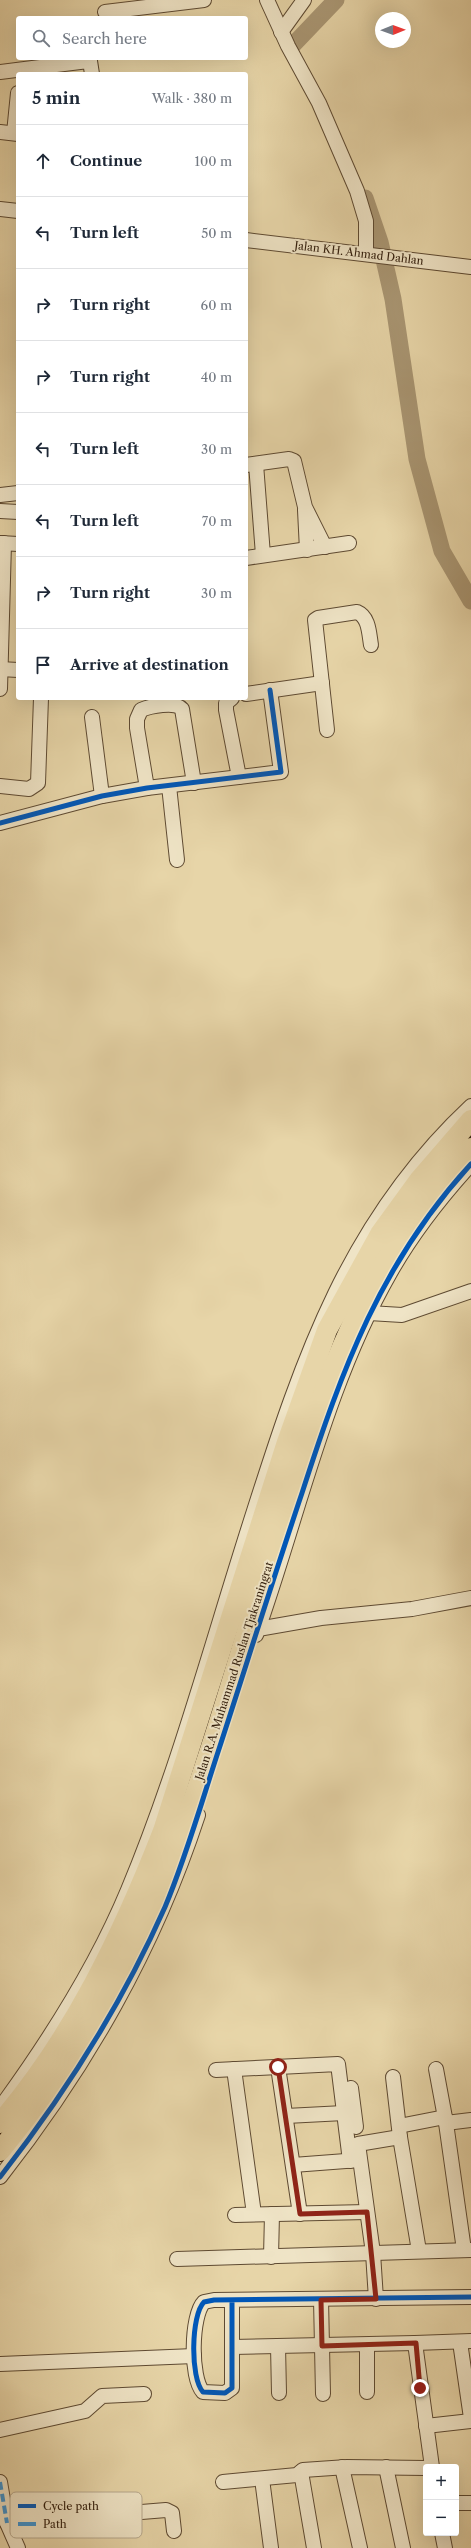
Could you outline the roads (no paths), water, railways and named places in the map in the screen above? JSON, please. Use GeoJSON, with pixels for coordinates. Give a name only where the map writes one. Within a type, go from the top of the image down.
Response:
{"type":"FeatureCollection","features":[{"type":"Feature","properties":{"kind":"highway","name":"Jalan R.A. Muhammad Ruslan Tjakraningrat"},"geometry":{"type":"LineString","coordinates":[[0,2123],[24,2095],[68,2030],[103,1968],[138,1894],[181,1776],[287,1442],[327,1330],[380,1234],[420,1179],[471,1120]]}},
{"type":"Feature","properties":{"kind":"highway","name":"Jalan R.A. Muhammad Ruslan Tjakraningrat"},"geometry":{"type":"LineString","coordinates":[[0,2151],[40,2102],[75,2050],[103,2003],[152,1905],[186,1819],[323,1392],[364,1297],[388,1253],[412,1217],[438,1183],[471,1148]]}},
{"type":"Feature","properties":{"kind":"street"},"geometry":{"type":"LineString","coordinates":[[105,12],[204,0]]}},
{"type":"Feature","properties":{"kind":"street"},"geometry":{"type":"LineString","coordinates":[[267,0],[316,98],[357,191],[366,221],[370,254]]}},
{"type":"Feature","properties":{"kind":"street"},"geometry":{"type":"LineString","coordinates":[[282,31],[304,0]]}},
{"type":"Feature","properties":{"kind":"street"},"geometry":{"type":"LineString","coordinates":[[0,72],[52,69],[90,61],[92,72]]}},
{"type":"Feature","properties":{"kind":"street"},"geometry":{"type":"LineString","coordinates":[[11,133],[16,104]]}},
{"type":"Feature","properties":{"kind":"street"},"geometry":{"type":"LineString","coordinates":[[0,209],[16,211]]}},
{"type":"Feature","properties":{"kind":"street","name":"Jalan KH. Ahmad Dahlan"},"geometry":{"type":"LineString","coordinates":[[248,240],[392,256],[471,267]]}},
{"type":"Feature","properties":{"kind":"street"},"geometry":{"type":"LineString","coordinates":[[263,555],[251,464],[289,459],[294,461],[305,507],[307,550]]}},
{"type":"Feature","properties":{"kind":"street"},"geometry":{"type":"LineString","coordinates":[[0,496],[16,492]]}},
{"type":"Feature","properties":{"kind":"street"},"geometry":{"type":"LineString","coordinates":[[305,507],[325,547]]}},
{"type":"Feature","properties":{"kind":"street"},"geometry":{"type":"LineString","coordinates":[[0,512],[16,512]]}},
{"type":"Feature","properties":{"kind":"street"},"geometry":{"type":"LineString","coordinates":[[0,689],[2,543],[16,544]]}},
{"type":"Feature","properties":{"kind":"street"},"geometry":{"type":"LineString","coordinates":[[248,558],[349,543]]}},
{"type":"Feature","properties":{"kind":"street"},"geometry":{"type":"LineString","coordinates":[[328,730],[315,630],[316,618],[357,612],[361,614],[367,623],[371,645]]}},
{"type":"Feature","properties":{"kind":"street"},"geometry":{"type":"LineString","coordinates":[[0,669],[16,670]]}},
{"type":"Feature","properties":{"kind":"street"},"geometry":{"type":"LineString","coordinates":[[248,694],[322,682]]}},
{"type":"Feature","properties":{"kind":"street"},"geometry":{"type":"LineString","coordinates":[[0,823],[102,796],[147,788],[279,773],[282,769],[270,690]]}},
{"type":"Feature","properties":{"kind":"street"},"geometry":{"type":"LineString","coordinates":[[0,786],[29,789],[38,783],[41,700]]}},
{"type":"Feature","properties":{"kind":"street"},"geometry":{"type":"LineString","coordinates":[[230,700],[226,703],[226,710],[239,777]]}},
{"type":"Feature","properties":{"kind":"street"},"geometry":{"type":"LineString","coordinates":[[147,788],[137,722],[141,710],[146,708],[176,705],[182,709],[194,783]]}},
{"type":"Feature","properties":{"kind":"street"},"geometry":{"type":"LineString","coordinates":[[92,717],[102,796]]}},
{"type":"Feature","properties":{"kind":"street"},"geometry":{"type":"LineString","coordinates":[[169,786],[177,860]]}},
{"type":"Feature","properties":{"kind":"street"},"geometry":{"type":"LineString","coordinates":[[0,2108],[32,2064],[59,2020],[90,1966],[127,1892],[184,1734],[298,1378],[344,1271],[367,1233],[418,1161],[471,1106]]}},
{"type":"Feature","properties":{"kind":"street","name":"Jalan R.A. Muhammad Ruslan Tjakraningrat"},"geometry":{"type":"LineString","coordinates":[[0,2177],[44,2120],[88,2053],[112,2013],[165,1907],[191,1837],[334,1399],[369,1313],[390,1272],[429,1214],[471,1164]]}},
{"type":"Feature","properties":{"kind":"street"},"geometry":{"type":"LineString","coordinates":[[369,1313],[402,1315],[471,1291]]}},
{"type":"Feature","properties":{"kind":"street"},"geometry":{"type":"LineString","coordinates":[[258,1629],[321,1618],[412,1609],[471,1598]]}},
{"type":"Feature","properties":{"kind":"street"},"geometry":{"type":"LineString","coordinates":[[216,2070],[338,2064],[344,2113],[367,2212],[373,2253],[376,2299]]}},
{"type":"Feature","properties":{"kind":"street"},"geometry":{"type":"LineString","coordinates":[[278,2067],[300,2214]]}},
{"type":"Feature","properties":{"kind":"street"},"geometry":{"type":"LineString","coordinates":[[234,2069],[254,2214]]}},
{"type":"Feature","properties":{"kind":"street"},"geometry":{"type":"LineString","coordinates":[[177,2259],[467,2250],[436,2069]]}},
{"type":"Feature","properties":{"kind":"street"},"geometry":{"type":"LineString","coordinates":[[393,2077],[419,2251]]}},
{"type":"Feature","properties":{"kind":"street"},"geometry":{"type":"LineString","coordinates":[[351,2088],[358,2144],[355,2160]]}},
{"type":"Feature","properties":{"kind":"street"},"geometry":{"type":"LineString","coordinates":[[286,2116],[344,2113]]}},
{"type":"Feature","properties":{"kind":"street"},"geometry":{"type":"LineString","coordinates":[[358,2144],[400,2131],[445,2120],[471,2120]]}},
{"type":"Feature","properties":{"kind":"street"},"geometry":{"type":"LineString","coordinates":[[293,2165],[355,2160]]}},
{"type":"Feature","properties":{"kind":"street"},"geometry":{"type":"LineString","coordinates":[[235,2215],[367,2212]]}},
{"type":"Feature","properties":{"kind":"street"},"geometry":{"type":"LineString","coordinates":[[271,2257],[272,2214]]}},
{"type":"Feature","properties":{"kind":"street"},"geometry":{"type":"LineString","coordinates":[[232,2300],[233,2385],[225,2393],[202,2391],[194,2356],[200,2306],[209,2300],[471,2298]]}},
{"type":"Feature","properties":{"kind":"street"},"geometry":{"type":"LineString","coordinates":[[321,2300],[323,2394]]}},
{"type":"Feature","properties":{"kind":"street"},"geometry":{"type":"LineString","coordinates":[[233,2347],[367,2346],[466,2341],[471,2418]]}},
{"type":"Feature","properties":{"kind":"street"},"geometry":{"type":"LineString","coordinates":[[416,2343],[432,2464]]}},
{"type":"Feature","properties":{"kind":"street"},"geometry":{"type":"LineString","coordinates":[[278,2346],[279,2393]]}},
{"type":"Feature","properties":{"kind":"street"},"geometry":{"type":"LineString","coordinates":[[367,2346],[367,2392]]}},
{"type":"Feature","properties":{"kind":"street"},"geometry":{"type":"LineString","coordinates":[[0,2364],[194,2356]]}},
{"type":"Feature","properties":{"kind":"street"},"geometry":{"type":"LineString","coordinates":[[0,2430],[85,2411],[102,2396],[144,2394]]}},
{"type":"Feature","properties":{"kind":"street"},"geometry":{"type":"LineString","coordinates":[[426,2426],[471,2421]]}},
{"type":"Feature","properties":{"kind":"street"},"geometry":{"type":"LineString","coordinates":[[342,2467],[360,2548]]}},
{"type":"Feature","properties":{"kind":"street"},"geometry":{"type":"LineString","coordinates":[[223,2482],[297,2475],[303,2470],[342,2467],[423,2468]]}},
{"type":"Feature","properties":{"kind":"street"},"geometry":{"type":"LineString","coordinates":[[386,2467],[403,2548]]}},
{"type":"Feature","properties":{"kind":"street"},"geometry":{"type":"LineString","coordinates":[[301,2472],[314,2548]]}},
{"type":"Feature","properties":{"kind":"street"},"geometry":{"type":"LineString","coordinates":[[262,2479],[271,2548]]}},
{"type":"Feature","properties":{"kind":"street"},"geometry":{"type":"LineString","coordinates":[[0,2482],[7,2523],[10,2530]]}},
{"type":"Feature","properties":{"kind":"street"},"geometry":{"type":"LineString","coordinates":[[459,2503],[471,2503]]}},
{"type":"Feature","properties":{"kind":"street"},"geometry":{"type":"LineString","coordinates":[[142,2512],[166,2510],[172,2513],[174,2532]]}},
{"type":"Feature","properties":{"kind":"street"},"geometry":{"type":"LineString","coordinates":[[443,2536],[445,2548]]}},
{"type":"Feature","properties":{"kind":"street"},"geometry":{"type":"LineString","coordinates":[[14,2538],[18,2548]]}},
{"type":"Feature","properties":{"kind":"waterway"},"geometry":{"type":"LineString","coordinates":[[293,45],[336,0]]}},
{"type":"Feature","properties":{"kind":"waterway"},"geometry":{"type":"LineString","coordinates":[[365,198],[380,242],[393,299],[417,459],[442,551],[471,601]]}}]}
